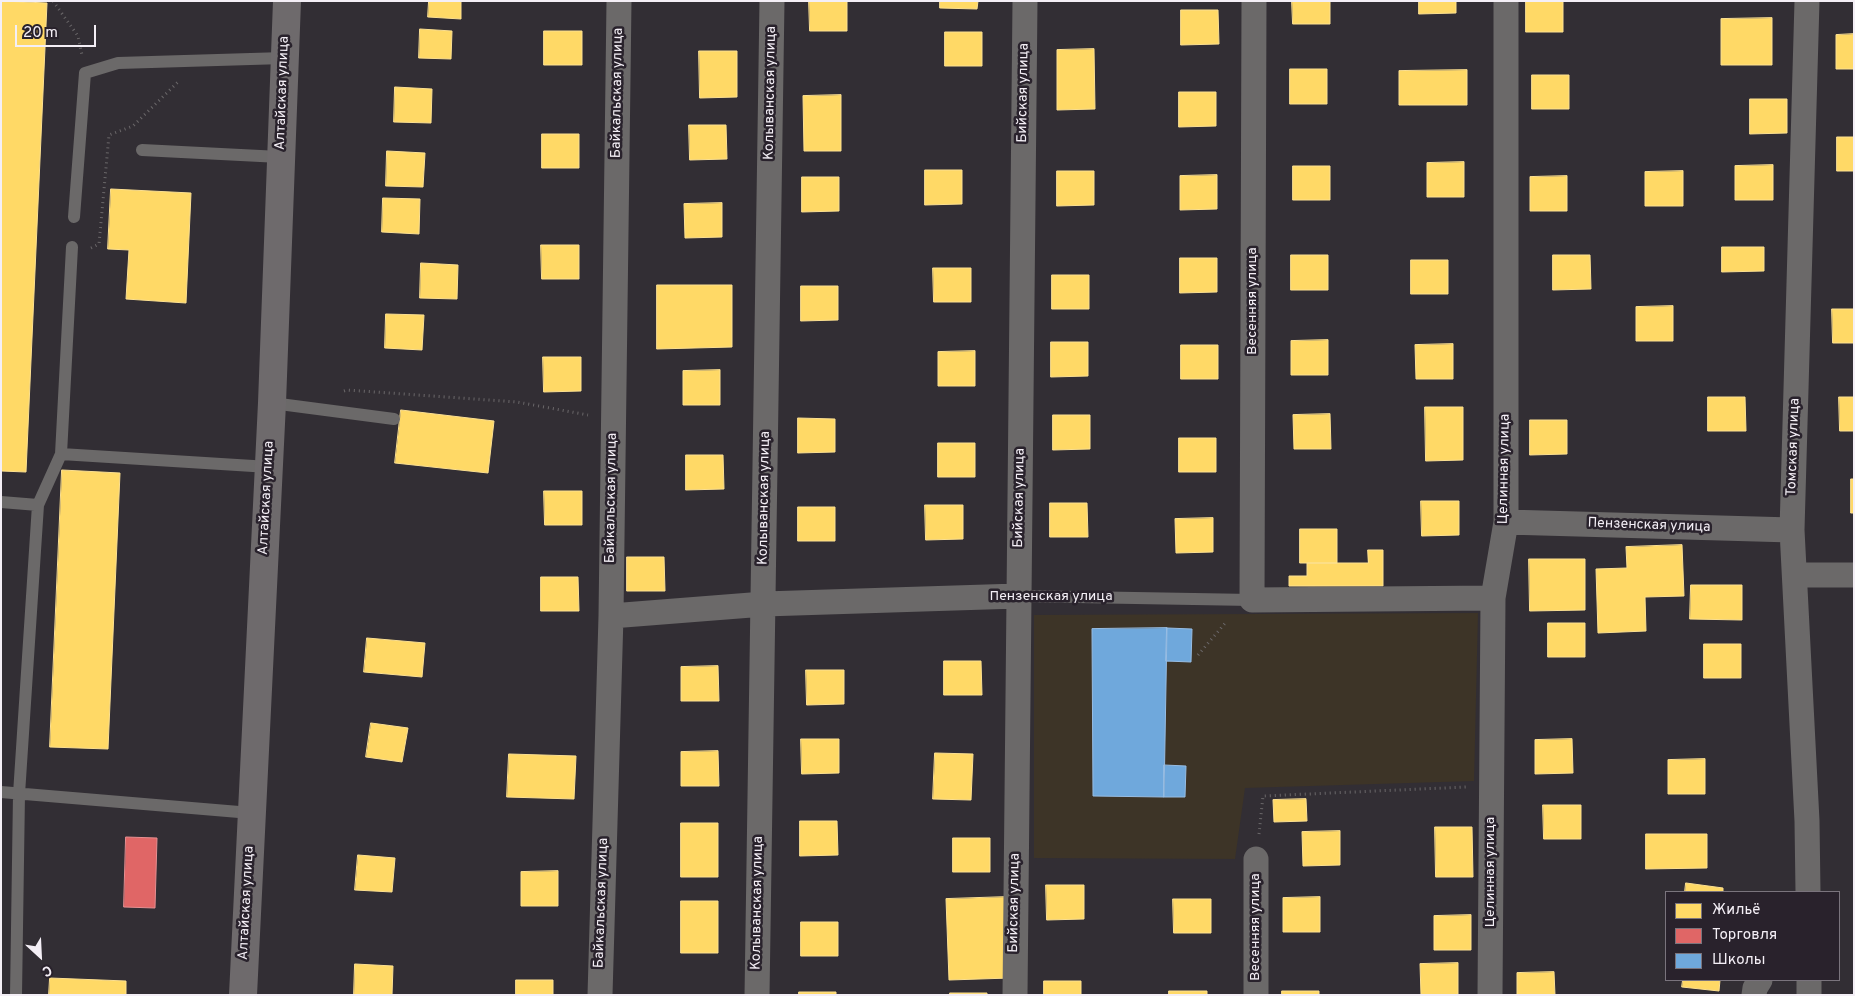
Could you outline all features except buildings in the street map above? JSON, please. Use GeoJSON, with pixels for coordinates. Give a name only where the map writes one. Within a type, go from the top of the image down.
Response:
{"type":"FeatureCollection","features":[{"type":"Feature","properties":{"kind":"main road","name":"Алтайская улица"},"geometry":{"type":"LineString","coordinates":[[242,995],[272,403],[287,1]]}},
{"type":"Feature","properties":{"kind":"street","name":"Байкальская улица"},"geometry":{"type":"LineString","coordinates":[[600,995],[610,616],[619,1]]}},
{"type":"Feature","properties":{"kind":"street","name":"Колыванская улица"},"geometry":{"type":"LineString","coordinates":[[757,995],[772,1]]}},
{"type":"Feature","properties":{"kind":"street","name":"Бийская улица"},"geometry":{"type":"LineString","coordinates":[[1015,995],[1025,1]]}},
{"type":"Feature","properties":{"kind":"street","name":"Весенняя улица"},"geometry":{"type":"LineString","coordinates":[[1252,600],[1254,1]]}},
{"type":"Feature","properties":{"kind":"street","name":"Целинная улица"},"geometry":{"type":"LineString","coordinates":[[1490,995],[1493,598],[1506,522],[1506,1]]}},
{"type":"Feature","properties":{"kind":"street","name":"Томская улица"},"geometry":{"type":"LineString","coordinates":[[1807,1],[1792,530],[1807,821],[1808,891]]}},
{"type":"Feature","properties":{"kind":"street","name":"Пензенская улица"},"geometry":{"type":"LineString","coordinates":[[1506,522],[1792,530]]}},
{"type":"Feature","properties":{"kind":"street"},"geometry":{"type":"LineString","coordinates":[[1795,575],[1854,575]]}},
{"type":"Feature","properties":{"kind":"street","name":"Пензенская улица"},"geometry":{"type":"LineString","coordinates":[[610,616],[764,604],[1018,596]]}},
{"type":"Feature","properties":{"kind":"street","name":"Пензенская улица"},"geometry":{"type":"LineString","coordinates":[[1252,600],[1493,598]]}},
{"type":"Feature","properties":{"kind":"street","name":"Весенняя улица"},"geometry":{"type":"LineString","coordinates":[[1256,859],[1256,995]]}},
{"type":"Feature","properties":{"kind":"street"},"geometry":{"type":"LineString","coordinates":[[1754,995],[1754,988],[1759,981]]}},
{"type":"Feature","properties":{"kind":"street"},"geometry":{"type":"LineString","coordinates":[[1808,981],[1809,995]]}},
{"type":"Feature","properties":{"kind":"lane"},"geometry":{"type":"LineString","coordinates":[[74,217],[85,73],[118,63],[284,58]]}},
{"type":"Feature","properties":{"kind":"lane"},"geometry":{"type":"LineString","coordinates":[[142,150],[280,157]]}},
{"type":"Feature","properties":{"kind":"lane"},"geometry":{"type":"LineString","coordinates":[[16,995],[19,794],[38,505],[61,454],[72,247]]}},
{"type":"Feature","properties":{"kind":"lane"},"geometry":{"type":"LineString","coordinates":[[272,403],[394,419]]}},
{"type":"Feature","properties":{"kind":"lane"},"geometry":{"type":"LineString","coordinates":[[61,454],[269,467]]}},
{"type":"Feature","properties":{"kind":"lane"},"geometry":{"type":"LineString","coordinates":[[1,502],[38,505]]}},
{"type":"Feature","properties":{"kind":"lane","name":"Пензенская улица"},"geometry":{"type":"LineString","coordinates":[[1018,596],[1252,600]]}},
{"type":"Feature","properties":{"kind":"lane"},"geometry":{"type":"LineString","coordinates":[[1,792],[251,813]]}},
{"type":"Feature","properties":{"kind":"path"},"geometry":{"type":"LineString","coordinates":[[53,1],[78,36],[85,73]]}},
{"type":"Feature","properties":{"kind":"path"},"geometry":{"type":"LineString","coordinates":[[302,406],[347,390],[517,402],[613,419]]}},
{"type":"Feature","properties":{"kind":"path"},"geometry":{"type":"LineString","coordinates":[[1198,656],[1232,614],[1252,600]]}},
{"type":"Feature","properties":{"kind":"path"},"geometry":{"type":"LineString","coordinates":[[1256,859],[1262,796],[1492,786]]}},
{"type":"Feature","properties":{"kind":"shaded area"},"geometry":{"type":"Polygon","coordinates":[[[1478,613],[1474,781],[1245,788],[1235,859],[1034,858],[1034,615],[1478,613]]]}}]}
